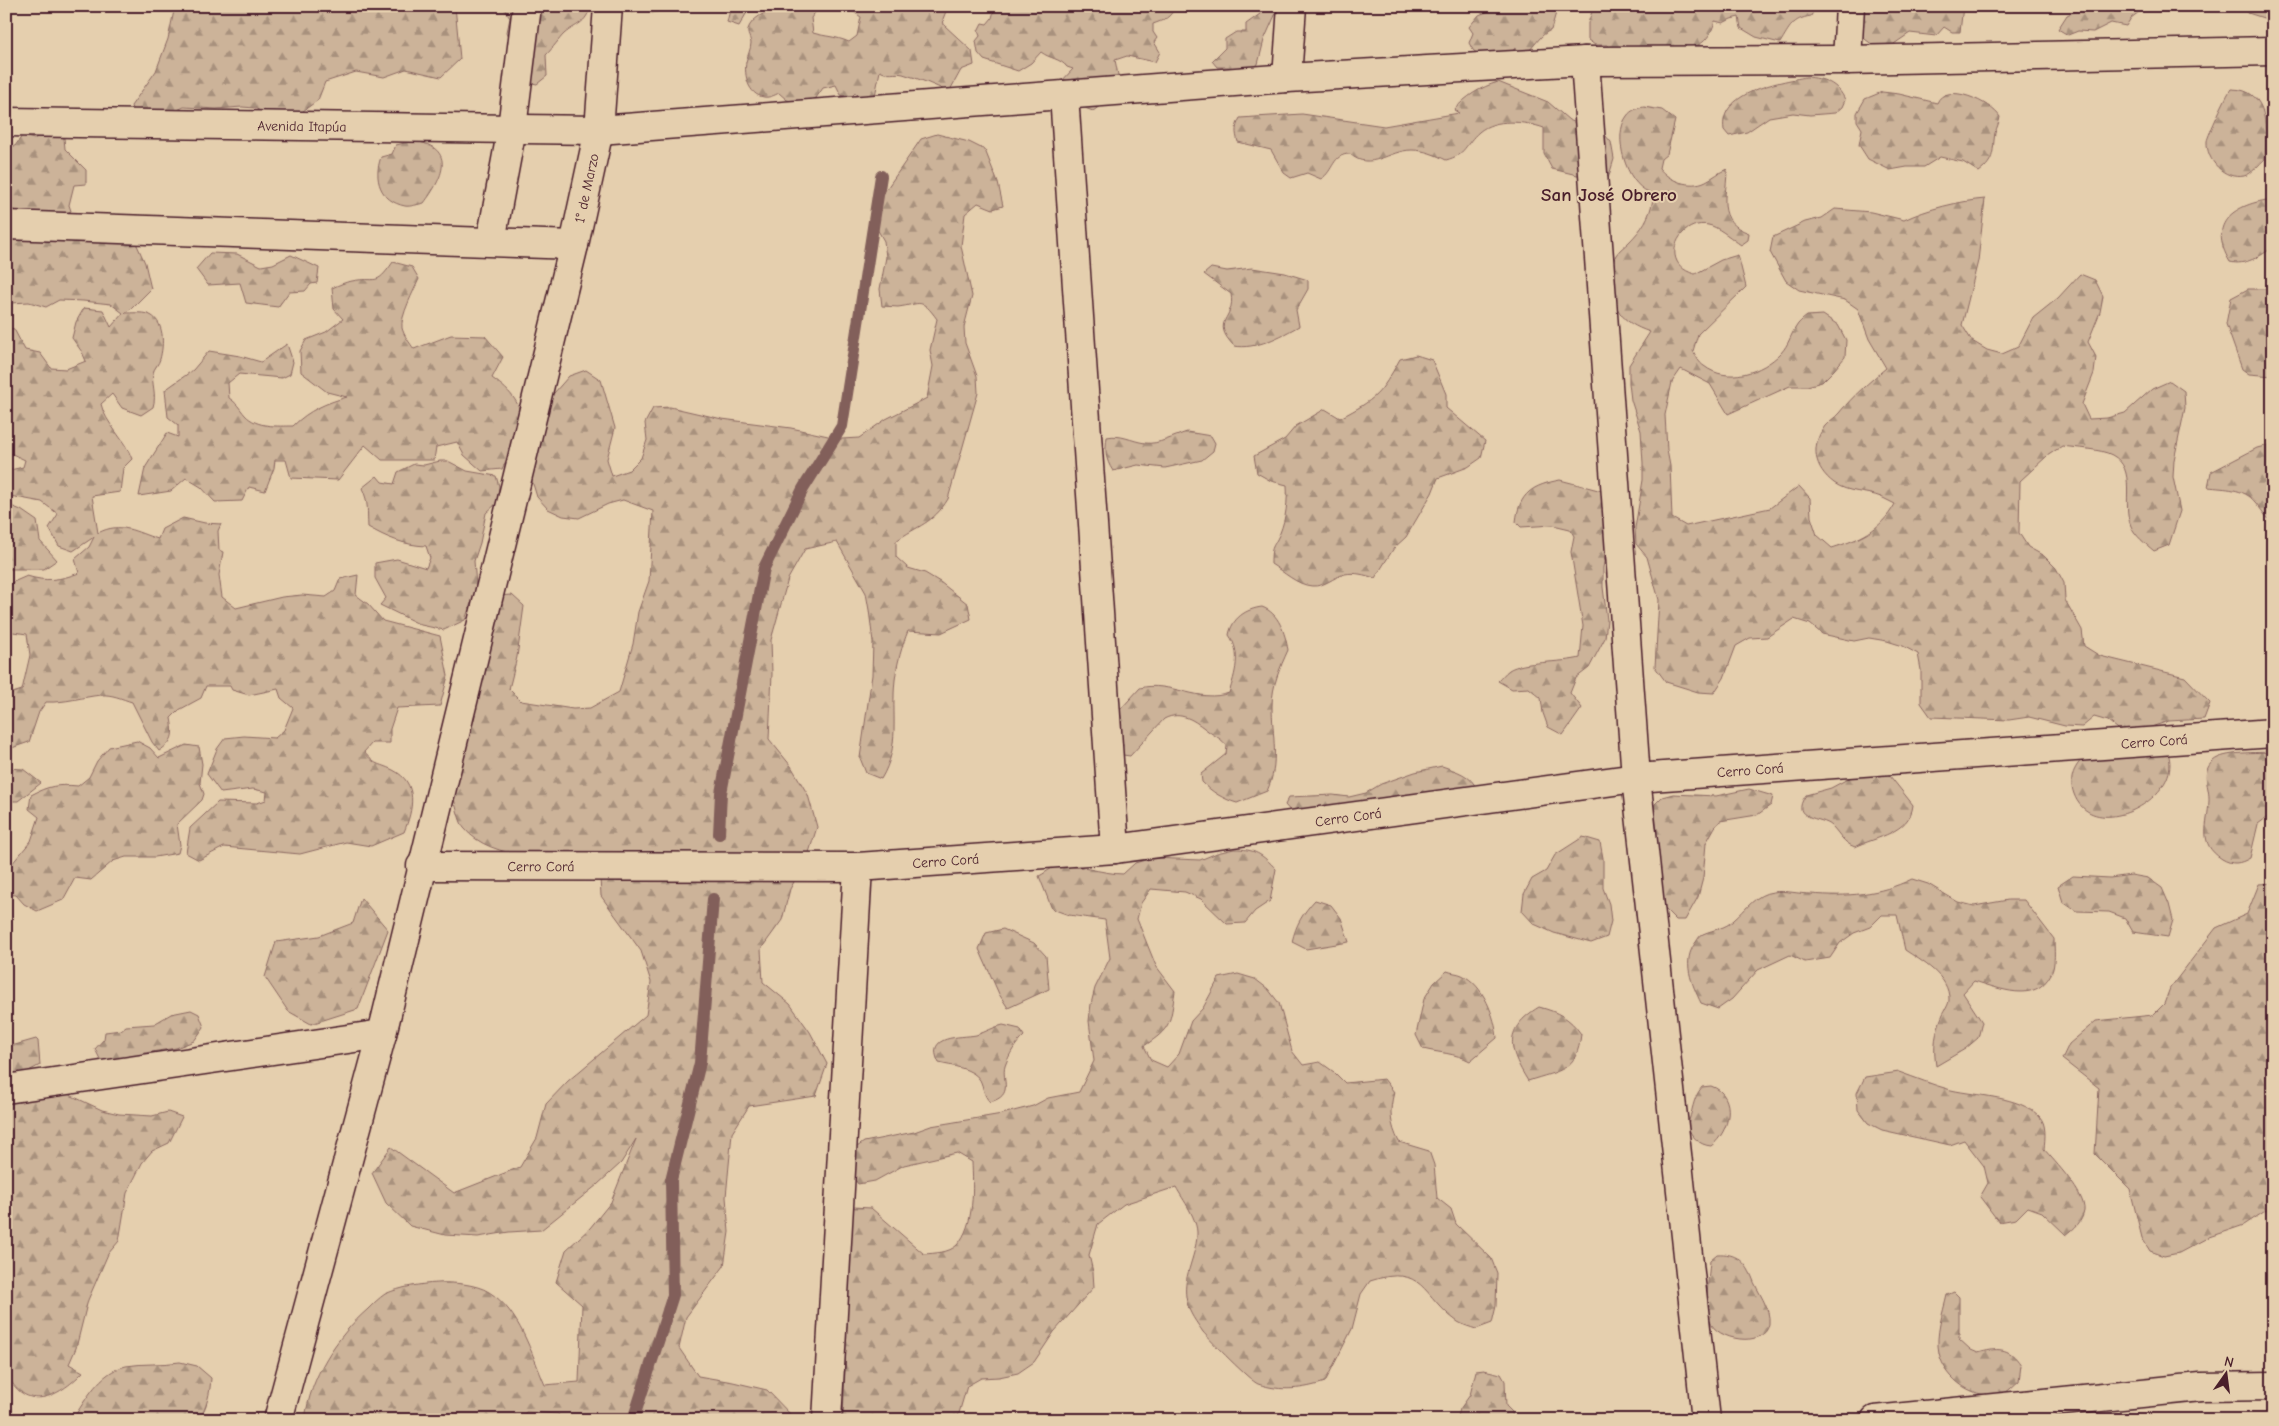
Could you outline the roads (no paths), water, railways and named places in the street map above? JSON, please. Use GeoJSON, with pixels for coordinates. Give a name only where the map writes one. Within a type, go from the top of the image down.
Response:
{"type":"FeatureCollection","features":[{"type":"Feature","properties":{"kind":"street"},"geometry":{"type":"LineString","coordinates":[[491,241],[512,128],[527,6]]}},
{"type":"Feature","properties":{"kind":"street","name":"1° de Marzo"},"geometry":{"type":"LineString","coordinates":[[278,1420],[382,1034],[421,866],[574,245],[599,130],[608,6]]}},
{"type":"Feature","properties":{"kind":"street"},"geometry":{"type":"LineString","coordinates":[[1287,78],[1292,6]]}},
{"type":"Feature","properties":{"kind":"street"},"geometry":{"type":"LineString","coordinates":[[1848,60],[1850,6]]}},
{"type":"Feature","properties":{"kind":"street","name":"Avenida Itapúa"},"geometry":{"type":"LineString","coordinates":[[6,122],[599,130],[1287,78],[1585,60],[1848,60],[2273,51]]}},
{"type":"Feature","properties":{"kind":"street"},"geometry":{"type":"LineString","coordinates":[[1585,60],[1636,778],[1706,1420]]}},
{"type":"Feature","properties":{"kind":"street"},"geometry":{"type":"LineString","coordinates":[[1064,95],[1115,849]]}},
{"type":"Feature","properties":{"kind":"street"},"geometry":{"type":"LineString","coordinates":[[6,225],[574,245]]}},
{"type":"Feature","properties":{"kind":"street","name":"Cerro Corá"},"geometry":{"type":"LineString","coordinates":[[421,866],[858,867],[1115,849],[1636,778],[2273,733]]}},
{"type":"Feature","properties":{"kind":"street"},"geometry":{"type":"LineString","coordinates":[[827,1420],[858,867]]}},
{"type":"Feature","properties":{"kind":"street"},"geometry":{"type":"LineString","coordinates":[[6,1089],[382,1034]]}},
{"type":"Feature","properties":{"kind":"street"},"geometry":{"type":"LineString","coordinates":[[1875,1420],[2201,1387],[2273,1386]]}},
{"type":"Feature","properties":{"kind":"waterway"},"geometry":{"type":"LineString","coordinates":[[719,834],[721,793],[764,568],[803,489],[842,426],[881,176]]}},
{"type":"Feature","properties":{"kind":"waterway"},"geometry":{"type":"LineString","coordinates":[[633,1420],[673,1295],[671,1180],[700,1063],[713,899]]}},
{"type":"Feature","properties":{"kind":"district","name":"San José Obrero"},"geometry":{"type":"Point","coordinates":[1609,194]}}]}
